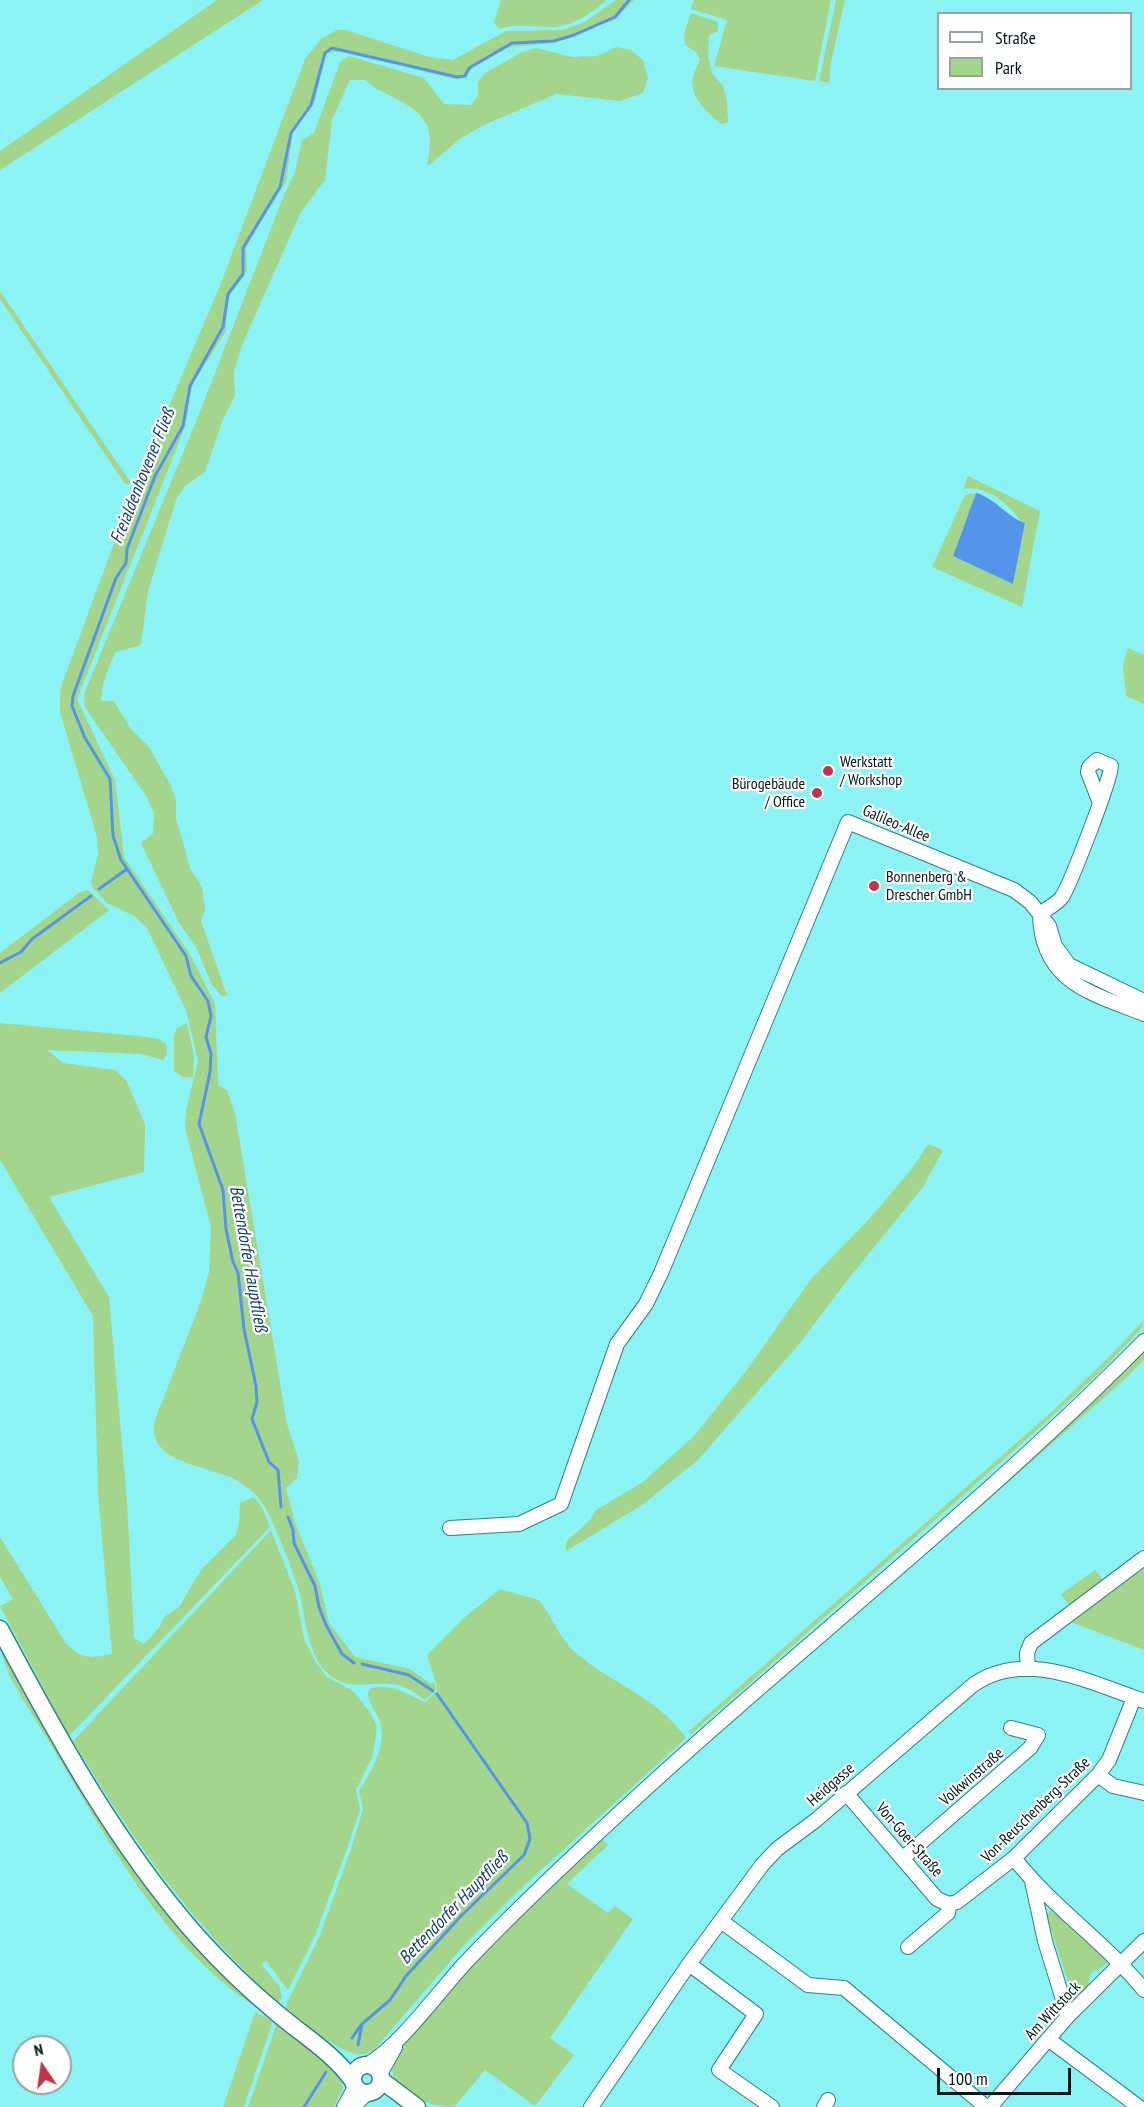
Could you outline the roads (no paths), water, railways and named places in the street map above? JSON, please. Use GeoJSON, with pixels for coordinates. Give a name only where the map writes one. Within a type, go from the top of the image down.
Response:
{"type":"FeatureCollection","features":[{"type":"Feature","properties":{"kind":"main road"},"geometry":{"type":"LineString","coordinates":[[0,1629],[64,1745],[110,1821],[155,1885],[197,1936],[278,2014],[367,2080],[412,2107]]}},
{"type":"Feature","properties":{"kind":"main road"},"geometry":{"type":"LineString","coordinates":[[367,2080],[417,2107]]}},
{"type":"Feature","properties":{"kind":"street"},"geometry":{"type":"LineString","coordinates":[[1100,803],[1062,897],[1040,914],[1040,930],[1046,951],[1063,976],[1089,992],[1144,1014]]}},
{"type":"Feature","properties":{"kind":"street","name":"Galileo-Allee"},"geometry":{"type":"LineString","coordinates":[[450,1528],[519,1524],[561,1504],[617,1344],[646,1304],[661,1273],[848,822],[1014,890],[1040,914],[1049,926],[1055,946],[1069,965],[1144,1001]]}},
{"type":"Feature","properties":{"kind":"street"},"geometry":{"type":"LineString","coordinates":[[344,2107],[402,2033],[534,1893],[615,1817],[1100,1386],[1144,1341]]}},
{"type":"Feature","properties":{"kind":"street"},"geometry":{"type":"LineString","coordinates":[[1028,1669],[1027,1653],[1031,1643],[1144,1558]]}},
{"type":"Feature","properties":{"kind":"street","name":"Heidgasse"},"geometry":{"type":"LineString","coordinates":[[591,2107],[689,1964],[777,1849],[990,1674],[1028,1669],[1063,1673],[1139,1699]]}},
{"type":"Feature","properties":{"kind":"street","name":"Von-Reuschenberg-Straße"},"geometry":{"type":"LineString","coordinates":[[908,1947],[948,1914],[949,1904],[957,1902],[1014,1858],[1098,1775],[1109,1760],[1139,1699]]}},
{"type":"Feature","properties":{"kind":"street","name":"Volkwinstraße"},"geometry":{"type":"LineString","coordinates":[[903,1858],[1030,1748],[1038,1735],[1011,1728]]}},
{"type":"Feature","properties":{"kind":"street"},"geometry":{"type":"LineString","coordinates":[[1098,1775],[1113,1786],[1144,1793]]}},
{"type":"Feature","properties":{"kind":"street","name":"Von-Goer-Straße"},"geometry":{"type":"LineString","coordinates":[[846,1793],[937,1899],[949,1904]]}},
{"type":"Feature","properties":{"kind":"street"},"geometry":{"type":"LineString","coordinates":[[1014,1858],[1032,1881],[1121,1964],[1144,1990]]}},
{"type":"Feature","properties":{"kind":"street"},"geometry":{"type":"LineString","coordinates":[[1032,1881],[1046,1941],[1068,2016]]}},
{"type":"Feature","properties":{"kind":"street"},"geometry":{"type":"LineString","coordinates":[[721,1921],[808,1985],[844,1988],[988,2107]]}},
{"type":"Feature","properties":{"kind":"street","name":"Am Wittstock"},"geometry":{"type":"LineString","coordinates":[[988,2107],[1068,2016],[1144,1941]]}},
{"type":"Feature","properties":{"kind":"street"},"geometry":{"type":"LineString","coordinates":[[689,1964],[756,2014],[719,2070],[772,2107]]}},
{"type":"Feature","properties":{"kind":"street"},"geometry":{"type":"LineString","coordinates":[[1048,2039],[1139,2107]]}},
{"type":"Feature","properties":{"kind":"street"},"geometry":{"type":"LineString","coordinates":[[353,2107],[367,2080]]}},
{"type":"Feature","properties":{"kind":"water"},"geometry":{"type":"Polygon","coordinates":[[[976,493],[983,495],[1025,523],[1013,584],[953,556],[976,493]]]}},
{"type":"Feature","properties":{"kind":"waterway","name":"Freialdenhovener Fließ"},"geometry":{"type":"LineString","coordinates":[[281,1507],[278,1470],[269,1462],[252,1419],[257,1402],[256,1386],[244,1329],[238,1273],[233,1262],[226,1229],[223,1190],[199,1124],[210,1072],[211,1054],[206,1037],[211,1016],[208,1001],[191,976],[186,956],[121,860],[113,836],[110,779],[85,738],[72,706],[73,696],[116,578],[126,563],[127,549],[155,476],[183,426],[190,386],[223,327],[228,294],[243,274],[243,248],[280,187],[291,133],[311,105],[325,53],[332,48],[457,77],[465,76],[469,68],[512,43],[554,41],[574,35],[615,17],[629,0]]}},
{"type":"Feature","properties":{"kind":"waterway"},"geometry":{"type":"LineString","coordinates":[[99,889],[127,869]]}},
{"type":"Feature","properties":{"kind":"waterway"},"geometry":{"type":"LineString","coordinates":[[0,963],[21,952],[32,939],[91,896]]}},
{"type":"Feature","properties":{"kind":"waterway","name":"Bettendorfer Hauptfließ"},"geometry":{"type":"LineString","coordinates":[[288,1517],[293,1530],[294,1543],[315,1586],[319,1607],[326,1625],[342,1654],[354,1663]]}},
{"type":"Feature","properties":{"kind":"waterway","name":"Bettendorfer Hauptfließ"},"geometry":{"type":"LineString","coordinates":[[362,1664],[409,1675],[433,1691]]}},
{"type":"Feature","properties":{"kind":"waterway","name":"Bettendorfer Hauptfließ"},"geometry":{"type":"LineString","coordinates":[[358,2045],[362,2024],[390,2000],[406,1976],[462,1915],[524,1855],[530,1839],[527,1823],[437,1694]]}},
{"type":"Feature","properties":{"kind":"waterway","name":"Bettendorfer Hauptfließ"},"geometry":{"type":"LineString","coordinates":[[352,2038],[361,2025]]}},
{"type":"Feature","properties":{"kind":"waterway"},"geometry":{"type":"LineString","coordinates":[[304,2107],[326,2072]]}},
{"type":"Feature","properties":{"kind":"place","name":"Werkstatt / Workshop"},"geometry":{"type":"Point","coordinates":[828,771]}},
{"type":"Feature","properties":{"kind":"place","name":"Bürogebäude / Office"},"geometry":{"type":"Point","coordinates":[817,793]}},
{"type":"Feature","properties":{"kind":"place","name":"Bonnenberg & Drescher GmbH"},"geometry":{"type":"Point","coordinates":[874,886]}}]}
